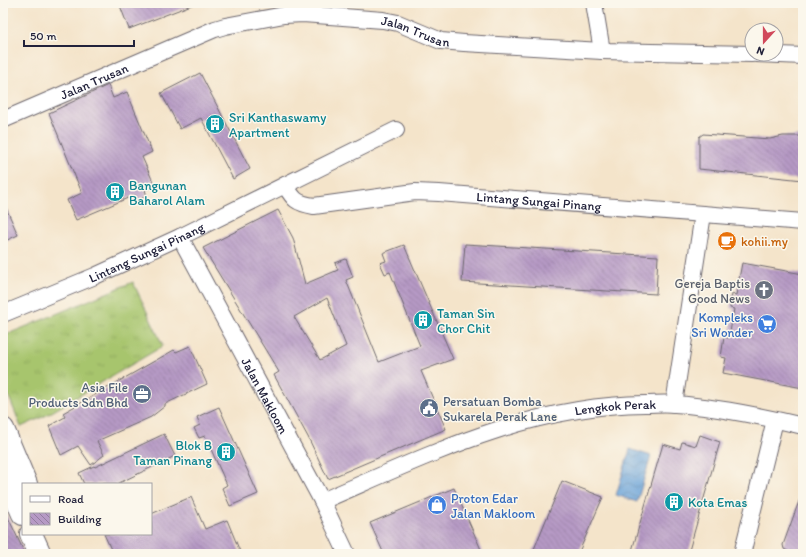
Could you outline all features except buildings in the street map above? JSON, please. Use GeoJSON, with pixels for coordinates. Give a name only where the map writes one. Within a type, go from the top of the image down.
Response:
{"type":"FeatureCollection","features":[{"type":"Feature","properties":{"kind":"main road"},"geometry":{"type":"LineString","coordinates":[[3,428],[26,483]]}},
{"type":"Feature","properties":{"kind":"main road"},"geometry":{"type":"LineString","coordinates":[[3,467],[22,512]]}},
{"type":"Feature","properties":{"kind":"main road"},"geometry":{"type":"LineString","coordinates":[[31,535],[40,554]]}},
{"type":"Feature","properties":{"kind":"main road"},"geometry":{"type":"LineString","coordinates":[[46,535],[54,554]]}},
{"type":"Feature","properties":{"kind":"street"},"geometry":{"type":"LineString","coordinates":[[594,3],[602,51]]}},
{"type":"Feature","properties":{"kind":"street","name":"Jalan Trusan"},"geometry":{"type":"LineString","coordinates":[[3,120],[215,29],[284,15],[303,14],[383,20],[398,24],[441,41],[464,44],[602,51],[744,54]]}},
{"type":"Feature","properties":{"kind":"street"},"geometry":{"type":"LineString","coordinates":[[784,55],[803,56]]}},
{"type":"Feature","properties":{"kind":"street","name":"Lintang Sungai Pinang"},"geometry":{"type":"LineString","coordinates":[[3,315],[95,276],[180,237],[396,130]]}},
{"type":"Feature","properties":{"kind":"street","name":"Lintang Sungai Pinang"},"geometry":{"type":"LineString","coordinates":[[285,185],[292,197],[300,204],[314,206],[415,192],[803,222]]}},
{"type":"Feature","properties":{"kind":"street"},"geometry":{"type":"LineString","coordinates":[[674,404],[703,214]]}},
{"type":"Feature","properties":{"kind":"street","name":"Jalan Makloom"},"geometry":{"type":"LineString","coordinates":[[180,237],[322,501],[348,554]]}},
{"type":"Feature","properties":{"kind":"street","name":"Lengkok Perak"},"geometry":{"type":"LineString","coordinates":[[322,501],[443,449],[502,428],[557,413],[616,404],[674,404],[745,413],[803,426]]}},
{"type":"Feature","properties":{"kind":"street"},"geometry":{"type":"LineString","coordinates":[[742,554],[775,420]]}},
{"type":"Feature","properties":{"kind":"green space"},"geometry":{"type":"Polygon","coordinates":[[[133,282],[163,346],[45,416],[21,427],[3,382],[3,336],[133,282]]]}},
{"type":"Feature","properties":{"kind":"water"},"geometry":{"type":"Polygon","coordinates":[[[630,449],[651,456],[637,502],[616,495],[630,449]]]}},
{"type":"Feature","properties":{"kind":"place","name":"Sri Kanthaswamy Apartment"},"geometry":{"type":"Point","coordinates":[215,124]}},
{"type":"Feature","properties":{"kind":"place","name":"Bangunan Baharol Alam"},"geometry":{"type":"Point","coordinates":[115,192]}},
{"type":"Feature","properties":{"kind":"place","name":"kohii.my"},"geometry":{"type":"Point","coordinates":[727,241]}},
{"type":"Feature","properties":{"kind":"place","name":"Gereja Baptis Good News"},"geometry":{"type":"Point","coordinates":[764,290]}},
{"type":"Feature","properties":{"kind":"place","name":"Taman Sin Chor Chit"},"geometry":{"type":"Point","coordinates":[423,320]}},
{"type":"Feature","properties":{"kind":"place","name":"Kompleks Sri Wonder"},"geometry":{"type":"Point","coordinates":[767,324]}},
{"type":"Feature","properties":{"kind":"place","name":"Asia File Products Sdn Bhd"},"geometry":{"type":"Point","coordinates":[142,394]}},
{"type":"Feature","properties":{"kind":"place","name":"Persatuan Bomba Sukarela Perak Lane"},"geometry":{"type":"Point","coordinates":[429,408]}},
{"type":"Feature","properties":{"kind":"place","name":"Blok B Taman Pinang"},"geometry":{"type":"Point","coordinates":[226,452]}},
{"type":"Feature","properties":{"kind":"place","name":"Kota Emas"},"geometry":{"type":"Point","coordinates":[674,502]}},
{"type":"Feature","properties":{"kind":"place","name":"Proton Edar Jalan Makloom"},"geometry":{"type":"Point","coordinates":[437,505]}}]}
